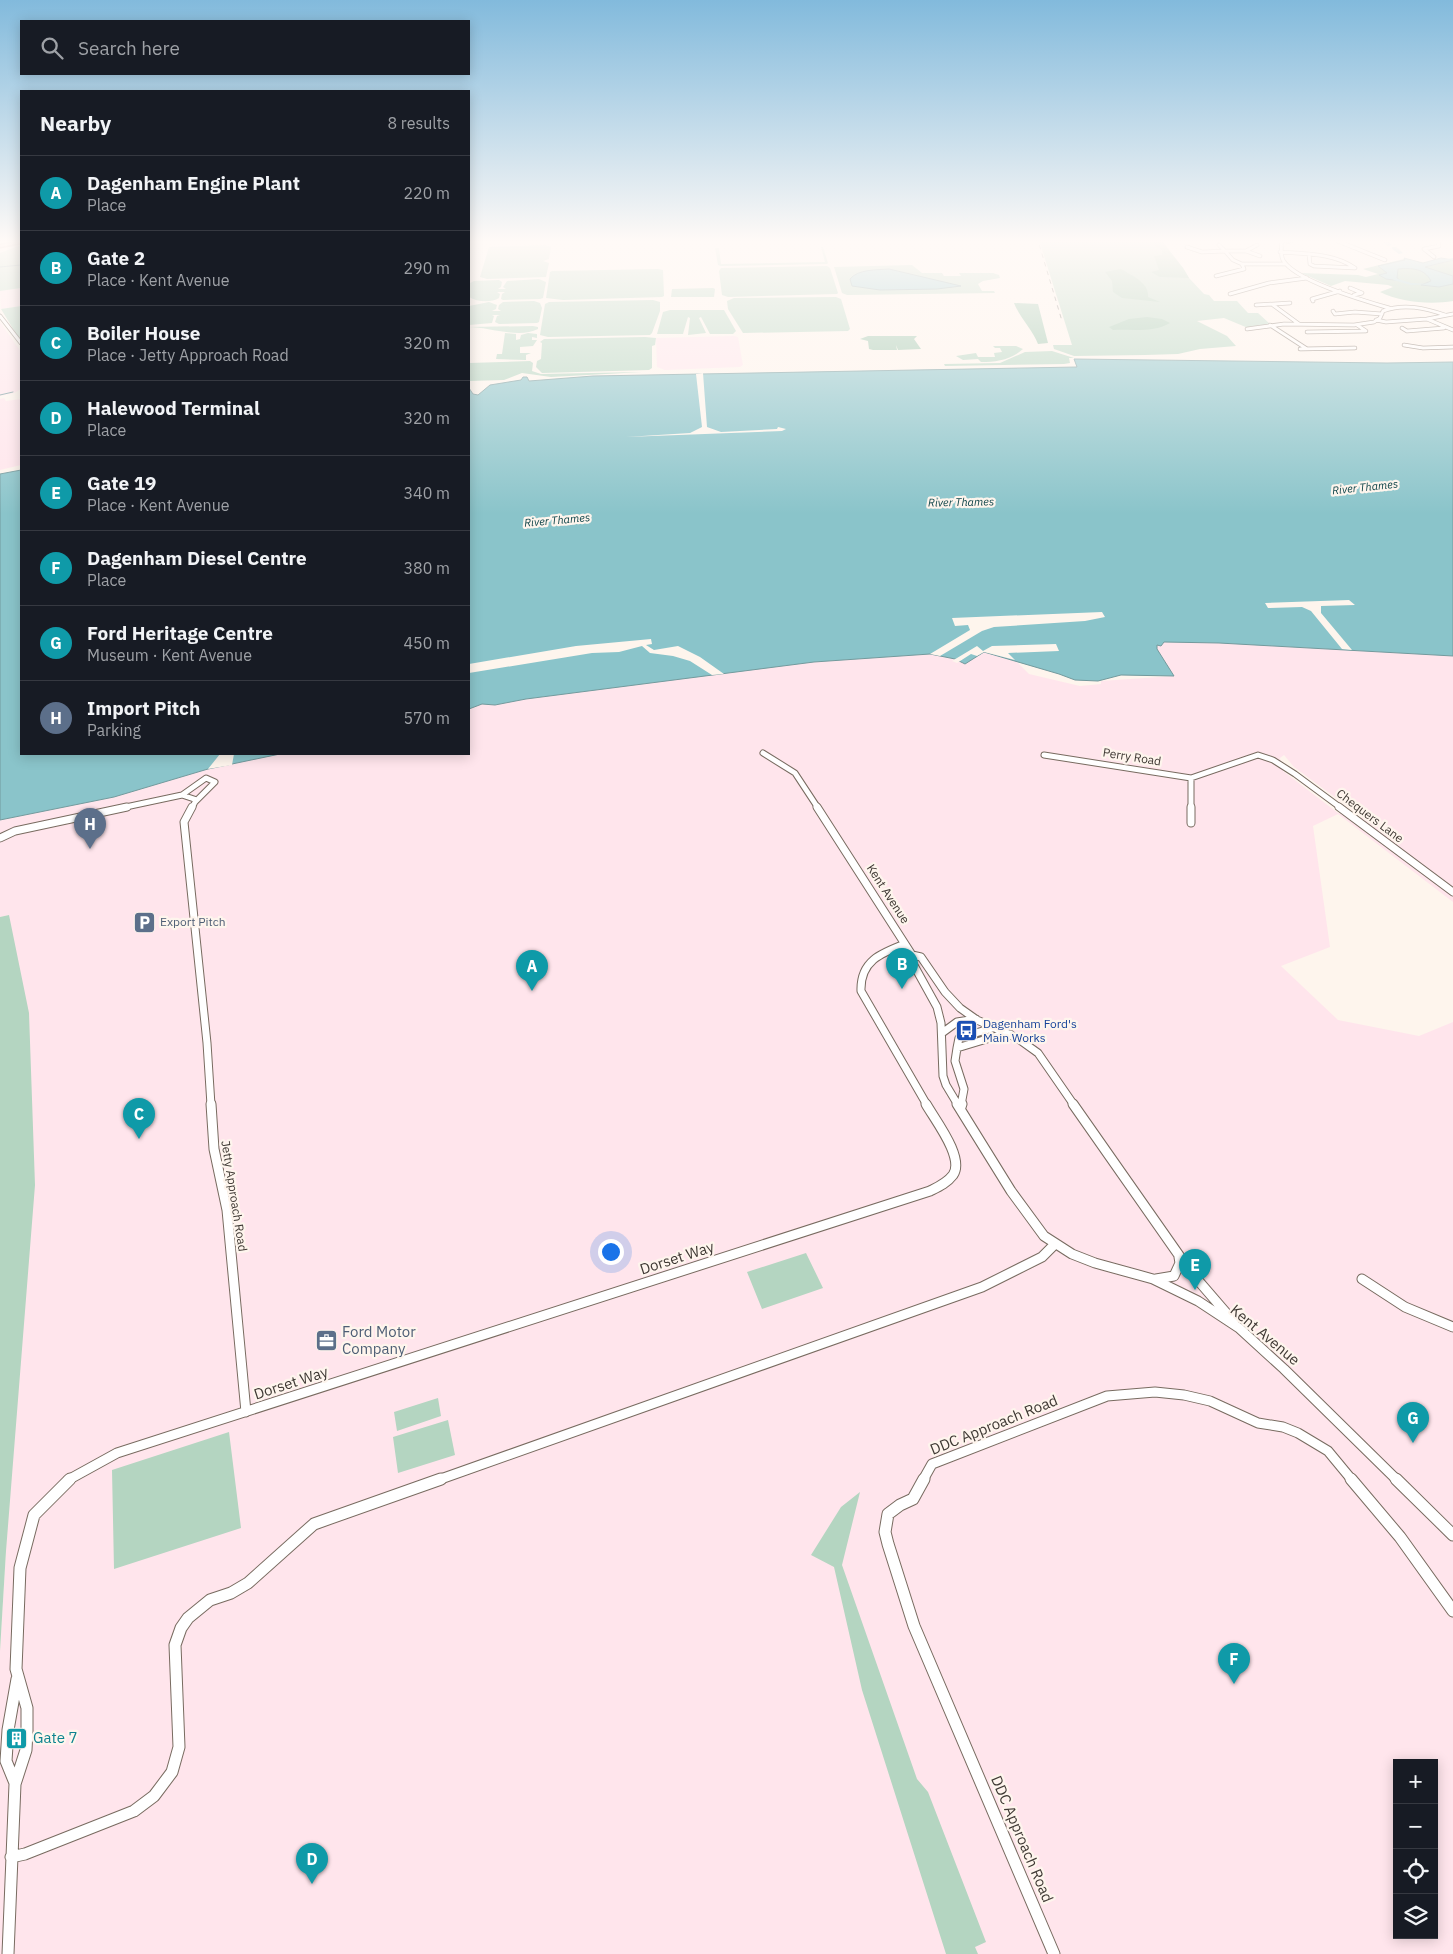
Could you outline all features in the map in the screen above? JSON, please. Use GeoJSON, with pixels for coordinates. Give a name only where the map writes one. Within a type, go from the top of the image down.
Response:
{"type":"FeatureCollection","features":[{"type":"Feature","properties":{"kind":"street"},"geometry":{"type":"LineString","coordinates":[[12,331],[20,342]]}},
{"type":"Feature","properties":{"kind":"street"},"geometry":{"type":"LineString","coordinates":[[1280,331],[1307,349]]}},
{"type":"Feature","properties":{"kind":"street"},"geometry":{"type":"LineString","coordinates":[[1307,332],[1355,331]]}},
{"type":"Feature","properties":{"kind":"street"},"geometry":{"type":"LineString","coordinates":[[1397,332],[1405,331]]}},
{"type":"Feature","properties":{"kind":"street"},"geometry":{"type":"LineString","coordinates":[[1404,345],[1416,348],[1453,347]]}},
{"type":"Feature","properties":{"kind":"street"},"geometry":{"type":"LineString","coordinates":[[1300,349],[1355,348]]}},
{"type":"Feature","properties":{"kind":"street","name":"Kent Avenue"},"geometry":{"type":"LineString","coordinates":[[763,752],[795,773],[912,955],[911,960],[940,1014],[942,1033],[940,1071],[946,1085],[1007,1184],[1037,1228],[1055,1244],[1095,1263],[1153,1279],[1198,1301],[1238,1328],[1334,1418],[1453,1535]]}},
{"type":"Feature","properties":{"kind":"street","name":"Perry Road"},"geometry":{"type":"LineString","coordinates":[[1044,755],[1191,778],[1258,755],[1273,760]]}},
{"type":"Feature","properties":{"kind":"street","name":"Chequers Lane"},"geometry":{"type":"LineString","coordinates":[[1273,760],[1301,778],[1453,892]]}},
{"type":"Feature","properties":{"kind":"street","name":"Jetty Approach Road"},"geometry":{"type":"LineString","coordinates":[[182,795],[206,778],[215,782],[197,800],[184,822],[201,982],[214,1149],[227,1210],[246,1412]]}},
{"type":"Feature","properties":{"kind":"street"},"geometry":{"type":"LineString","coordinates":[[1191,778],[1191,823]]}},
{"type":"Feature","properties":{"kind":"street"},"geometry":{"type":"LineString","coordinates":[[0,838],[15,831],[182,795],[197,800]]}},
{"type":"Feature","properties":{"kind":"street","name":"Dorset Way"},"geometry":{"type":"LineString","coordinates":[[17,1678],[20,1568],[34,1515],[73,1476],[100,1460],[930,1191],[949,1180],[953,1175],[956,1165],[953,1150],[861,991],[859,981],[861,972],[881,955],[905,944]]}},
{"type":"Feature","properties":{"kind":"street"},"geometry":{"type":"LineString","coordinates":[[912,955],[921,957],[955,1004],[977,1019],[1012,1034],[1031,1047],[1051,1071],[1207,1293],[1238,1328]]}},
{"type":"Feature","properties":{"kind":"street"},"geometry":{"type":"LineString","coordinates":[[942,1033],[947,1026],[965,1020],[977,1019]]}},
{"type":"Feature","properties":{"kind":"street"},"geometry":{"type":"LineString","coordinates":[[961,1110],[960,1101],[964,1089],[955,1061],[959,1038],[997,1027]]}},
{"type":"Feature","properties":{"kind":"street"},"geometry":{"type":"LineString","coordinates":[[957,1048],[1000,1035],[1012,1034]]}},
{"type":"Feature","properties":{"kind":"street"},"geometry":{"type":"LineString","coordinates":[[11,1857],[25,1854],[134,1811],[154,1796],[172,1772],[179,1746],[175,1646],[181,1628],[188,1618],[210,1600],[231,1593],[248,1583],[314,1524],[982,1287],[1042,1258],[1055,1244]]}},
{"type":"Feature","properties":{"kind":"street"},"geometry":{"type":"LineString","coordinates":[[1153,1279],[1169,1278],[1177,1273],[1180,1263],[1176,1250]]}},
{"type":"Feature","properties":{"kind":"street"},"geometry":{"type":"LineString","coordinates":[[1362,1279],[1399,1305],[1453,1327]]}},
{"type":"Feature","properties":{"kind":"street","name":"DDC Approach Road"},"geometry":{"type":"LineString","coordinates":[[1054,1954],[914,1626],[885,1532],[888,1514],[900,1505],[913,1499],[932,1464],[1107,1396],[1155,1392],[1184,1395],[1210,1401],[1258,1423],[1283,1427],[1298,1433],[1328,1451],[1400,1537],[1453,1611]]}},
{"type":"Feature","properties":{"kind":"street"},"geometry":{"type":"LineString","coordinates":[[15,1784],[6,1761],[8,1730],[17,1678]]}},
{"type":"Feature","properties":{"kind":"street"},"geometry":{"type":"LineString","coordinates":[[8,1954],[15,1784],[26,1750],[27,1731],[27,1708],[17,1678]]}},
{"type":"Feature","properties":{"kind":"shaded area"},"geometry":{"type":"Polygon","coordinates":[[[0,331],[6,331],[20,351],[20,390],[0,396],[0,331]]]}},
{"type":"Feature","properties":{"kind":"shaded area"},"geometry":{"type":"Polygon","coordinates":[[[738,337],[743,365],[740,367],[665,370],[657,367],[656,338],[738,337]]]}},
{"type":"Feature","properties":{"kind":"shaded area"},"geometry":{"type":"Polygon","coordinates":[[[4,398],[6,401],[20,399],[20,465],[0,470],[0,399],[4,398]]]}},
{"type":"Feature","properties":{"kind":"shaded area"},"geometry":{"type":"Polygon","coordinates":[[[1164,642],[1219,643],[1453,656],[1453,902],[1338,814],[1313,826],[1330,947],[1281,966],[1338,1020],[1419,1036],[1453,1022],[1453,1954],[0,1954],[0,1651],[6,1551],[9,915],[0,917],[0,820],[114,797],[208,769],[275,755],[470,755],[470,709],[482,704],[495,705],[526,699],[814,662],[930,654],[955,659],[965,664],[984,652],[1015,660],[1029,674],[1080,686],[1101,684],[1101,681],[1174,676],[1157,649],[1157,645],[1164,642]],[[1284,755],[1280,758],[1283,771],[1338,813],[1363,818],[1294,767],[1284,755]]]}},
{"type":"Feature","properties":{"kind":"green space"},"geometry":{"type":"Polygon","coordinates":[[[14,331],[20,331],[20,340],[14,331]]]}},
{"type":"Feature","properties":{"kind":"green space"},"geometry":{"type":"Polygon","coordinates":[[[500,331],[532,331],[522,333],[500,331]]]}},
{"type":"Feature","properties":{"kind":"green space"},"geometry":{"type":"Polygon","coordinates":[[[541,331],[653,331],[650,335],[548,337],[540,335],[541,331]]]}},
{"type":"Feature","properties":{"kind":"green space"},"geometry":{"type":"Polygon","coordinates":[[[658,331],[684,331],[683,334],[657,334],[658,331]]]}},
{"type":"Feature","properties":{"kind":"green space"},"geometry":{"type":"Polygon","coordinates":[[[688,331],[705,331],[706,333],[688,335],[688,331]]]}},
{"type":"Feature","properties":{"kind":"green space"},"geometry":{"type":"Polygon","coordinates":[[[709,331],[736,331],[733,334],[710,334],[709,331]]]}},
{"type":"Feature","properties":{"kind":"green space"},"geometry":{"type":"Polygon","coordinates":[[[742,331],[838,331],[743,333],[742,331]]]}},
{"type":"Feature","properties":{"kind":"green space"},"geometry":{"type":"Polygon","coordinates":[[[1031,331],[1045,331],[1048,343],[1038,344],[1031,331]]]}},
{"type":"Feature","properties":{"kind":"green space"},"geometry":{"type":"Polygon","coordinates":[[[1068,331],[1217,331],[1227,336],[1236,346],[1200,349],[1178,354],[1074,356],[1054,349],[1053,345],[1072,345],[1068,331]]]}},
{"type":"Feature","properties":{"kind":"green space"},"geometry":{"type":"Polygon","coordinates":[[[505,333],[516,334],[516,340],[520,339],[521,335],[528,333],[537,334],[537,338],[532,337],[532,340],[537,340],[533,346],[520,347],[520,353],[531,353],[526,355],[526,360],[496,359],[497,354],[502,354],[505,333]]]}},
{"type":"Feature","properties":{"kind":"green space"},"geometry":{"type":"Polygon","coordinates":[[[868,336],[917,336],[914,339],[921,349],[898,350],[896,345],[897,350],[873,350],[869,349],[868,341],[860,339],[868,336]]]}},
{"type":"Feature","properties":{"kind":"green space"},"geometry":{"type":"Polygon","coordinates":[[[656,338],[655,345],[652,346],[652,368],[649,370],[542,373],[536,367],[537,361],[541,359],[542,343],[540,342],[544,339],[656,338]]]}},
{"type":"Feature","properties":{"kind":"green space"},"geometry":{"type":"Polygon","coordinates":[[[993,346],[1016,346],[1023,349],[1008,358],[992,362],[981,362],[978,359],[963,360],[956,356],[976,353],[978,357],[995,357],[994,353],[1002,352],[1000,348],[993,346]]]}},
{"type":"Feature","properties":{"kind":"green space"},"geometry":{"type":"Polygon","coordinates":[[[1052,351],[1074,358],[1069,358],[1070,363],[1064,364],[945,366],[944,364],[1000,363],[1025,352],[1052,351]]]}},
{"type":"Feature","properties":{"kind":"green space"},"geometry":{"type":"Polygon","coordinates":[[[530,361],[533,363],[532,371],[541,374],[642,372],[551,377],[522,373],[504,380],[470,381],[470,363],[530,361]]]}},
{"type":"Feature","properties":{"kind":"green space"},"geometry":{"type":"Polygon","coordinates":[[[9,915],[29,1013],[35,1185],[6,1551],[0,1651],[0,917],[9,915]]]}},
{"type":"Feature","properties":{"kind":"green space"},"geometry":{"type":"Polygon","coordinates":[[[806,1253],[823,1288],[762,1309],[747,1272],[806,1253]]]}},
{"type":"Feature","properties":{"kind":"green space"},"geometry":{"type":"Polygon","coordinates":[[[438,1398],[441,1416],[397,1431],[394,1412],[438,1398]]]}},
{"type":"Feature","properties":{"kind":"green space"},"geometry":{"type":"Polygon","coordinates":[[[448,1420],[455,1455],[398,1473],[393,1437],[448,1420]]]}},
{"type":"Feature","properties":{"kind":"green space"},"geometry":{"type":"Polygon","coordinates":[[[229,1432],[241,1528],[114,1569],[112,1470],[229,1432]]]}},
{"type":"Feature","properties":{"kind":"green space"},"geometry":{"type":"Polygon","coordinates":[[[860,1492],[842,1565],[917,1779],[928,1792],[986,1942],[975,1947],[978,1954],[946,1954],[862,1690],[834,1567],[811,1555],[841,1507],[860,1492]]]}},
{"type":"Feature","properties":{"kind":"water","name":"River Thames"},"geometry":{"type":"Polygon","coordinates":[[[1074,359],[1387,363],[1453,362],[1453,656],[1219,643],[1164,642],[1161,646],[1157,645],[1157,649],[1174,676],[1121,675],[1098,681],[1075,680],[984,652],[965,664],[955,659],[930,654],[814,662],[526,699],[495,705],[482,704],[470,709],[470,390],[473,394],[478,395],[490,385],[521,380],[523,377],[527,377],[529,381],[593,376],[1077,367],[1074,359]]]}},
{"type":"Feature","properties":{"kind":"water"},"geometry":{"type":"Polygon","coordinates":[[[20,470],[20,755],[275,755],[208,769],[114,797],[0,820],[0,474],[20,470]]]}},
{"type":"Feature","properties":{"kind":"pier"},"geometry":{"type":"Polygon","coordinates":[[[703,373],[707,427],[721,432],[777,429],[778,427],[786,429],[782,431],[626,437],[690,433],[702,427],[696,374],[703,373]]]}},
{"type":"Feature","properties":{"kind":"pier"},"geometry":{"type":"Polygon","coordinates":[[[1349,600],[1355,605],[1321,606],[1321,613],[1352,650],[1342,649],[1311,611],[1302,607],[1268,608],[1265,603],[1349,600]]]}},
{"type":"Feature","properties":{"kind":"pier"},"geometry":{"type":"Polygon","coordinates":[[[1102,612],[1105,617],[1085,621],[994,627],[982,631],[940,656],[930,654],[970,630],[968,625],[955,626],[952,618],[1102,612]]]}},
{"type":"Feature","properties":{"kind":"pier"},"geometry":{"type":"Polygon","coordinates":[[[651,639],[652,644],[646,645],[654,650],[678,646],[700,657],[724,674],[712,675],[690,661],[673,656],[650,653],[642,646],[619,652],[592,653],[470,673],[470,664],[576,646],[651,639]]]}},
{"type":"Feature","properties":{"kind":"pier"},"geometry":{"type":"Polygon","coordinates":[[[1056,644],[1059,651],[1008,653],[1015,660],[984,652],[977,656],[971,654],[957,663],[952,661],[977,646],[983,651],[992,646],[1056,644]]]}},
{"type":"Feature","properties":{"kind":"pier"},"geometry":{"type":"Polygon","coordinates":[[[219,755],[234,755],[232,765],[208,769],[219,755]]]}},
{"type":"Feature","properties":{"kind":"waterway"},"geometry":{"type":"LineString","coordinates":[[0,395],[13,392]]}},
{"type":"Feature","properties":{"kind":"place","name":"Import Pitch"},"geometry":{"type":"Point","coordinates":[90,849]}},
{"type":"Feature","properties":{"kind":"place","name":"Export Pitch"},"geometry":{"type":"Point","coordinates":[144,922]}},
{"type":"Feature","properties":{"kind":"place","name":"Gate 2"},"geometry":{"type":"Point","coordinates":[902,989]}},
{"type":"Feature","properties":{"kind":"place","name":"Dagenham Engine Plant"},"geometry":{"type":"Point","coordinates":[532,991]}},
{"type":"Feature","properties":{"kind":"place","name":"Dagenham Ford's Main Works"},"geometry":{"type":"Point","coordinates":[967,1031]}},
{"type":"Feature","properties":{"kind":"place","name":"Boiler House"},"geometry":{"type":"Point","coordinates":[139,1139]}},
{"type":"Feature","properties":{"kind":"place","name":"Gate 19"},"geometry":{"type":"Point","coordinates":[1195,1290]}},
{"type":"Feature","properties":{"kind":"place","name":"Ford Motor Company"},"geometry":{"type":"Point","coordinates":[326,1341]}},
{"type":"Feature","properties":{"kind":"place","name":"Ford Heritage Centre"},"geometry":{"type":"Point","coordinates":[1413,1443]}},
{"type":"Feature","properties":{"kind":"place","name":"Dagenham Diesel Centre"},"geometry":{"type":"Point","coordinates":[1234,1684]}},
{"type":"Feature","properties":{"kind":"place","name":"Gate 7"},"geometry":{"type":"Point","coordinates":[17,1738]}},
{"type":"Feature","properties":{"kind":"place","name":"Halewood Terminal"},"geometry":{"type":"Point","coordinates":[312,1884]}}]}
